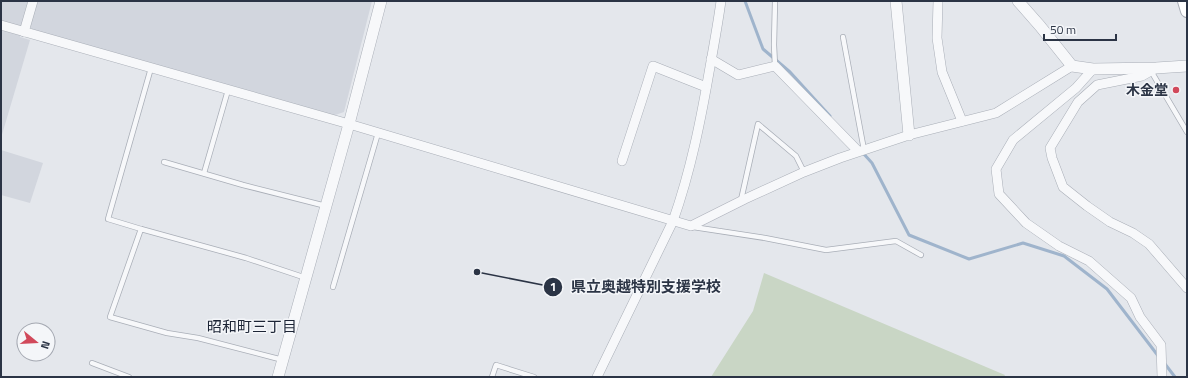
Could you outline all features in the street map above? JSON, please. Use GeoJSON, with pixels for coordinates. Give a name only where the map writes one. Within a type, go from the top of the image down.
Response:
{"type":"FeatureCollection","features":[{"type":"Feature","properties":{"kind":"main road"},"geometry":{"type":"LineString","coordinates":[[1184,1],[1187,11]]}},
{"type":"Feature","properties":{"kind":"street"},"geometry":{"type":"LineString","coordinates":[[24,32],[33,1]]}},
{"type":"Feature","properties":{"kind":"street"},"geometry":{"type":"LineString","coordinates":[[278,377],[349,124],[381,1]]}},
{"type":"Feature","properties":{"kind":"street"},"geometry":{"type":"LineString","coordinates":[[597,377],[673,220],[682,197],[699,130],[719,20],[721,1]]}},
{"type":"Feature","properties":{"kind":"street"},"geometry":{"type":"LineString","coordinates":[[896,1],[909,134]]}},
{"type":"Feature","properties":{"kind":"street"},"geometry":{"type":"LineString","coordinates":[[938,1],[937,38],[942,72],[962,121]]}},
{"type":"Feature","properties":{"kind":"street"},"geometry":{"type":"LineString","coordinates":[[1018,1],[1072,66]]}},
{"type":"Feature","properties":{"kind":"street"},"geometry":{"type":"LineString","coordinates":[[1,25],[349,124],[691,226],[740,201],[804,172],[861,150],[909,134],[996,113],[1072,66],[1093,69],[1153,70],[1187,66]]}},
{"type":"Feature","properties":{"kind":"street"},"geometry":{"type":"LineString","coordinates":[[711,59],[738,75],[775,66],[861,150]]}},
{"type":"Feature","properties":{"kind":"street"},"geometry":{"type":"LineString","coordinates":[[622,161],[653,66],[706,87]]}},
{"type":"Feature","properties":{"kind":"street"},"geometry":{"type":"LineString","coordinates":[[1093,69],[1076,88],[1013,140],[996,169],[998,194],[1026,223],[1059,246],[1089,261],[1131,298],[1140,317],[1161,345],[1162,377]]}},
{"type":"Feature","properties":{"kind":"street"},"geometry":{"type":"LineString","coordinates":[[1153,70],[1142,76],[1097,85],[1078,102],[1050,148],[1052,158],[1063,187],[1110,222],[1133,233],[1149,244],[1187,288]]}},
{"type":"Feature","properties":{"kind":"lane"},"geometry":{"type":"LineString","coordinates":[[775,1],[775,66]]}},
{"type":"Feature","properties":{"kind":"lane"},"geometry":{"type":"LineString","coordinates":[[843,37],[861,150]]}},
{"type":"Feature","properties":{"kind":"lane"},"geometry":{"type":"LineString","coordinates":[[151,68],[108,219],[246,258],[306,278]]}},
{"type":"Feature","properties":{"kind":"lane"},"geometry":{"type":"LineString","coordinates":[[1153,70],[1187,132]]}},
{"type":"Feature","properties":{"kind":"lane"},"geometry":{"type":"LineString","coordinates":[[204,173],[228,90]]}},
{"type":"Feature","properties":{"kind":"lane"},"geometry":{"type":"LineString","coordinates":[[740,201],[758,124],[796,156],[804,172]]}},
{"type":"Feature","properties":{"kind":"lane"},"geometry":{"type":"LineString","coordinates":[[333,287],[378,133]]}},
{"type":"Feature","properties":{"kind":"lane"},"geometry":{"type":"LineString","coordinates":[[164,162],[243,185],[326,206]]}},
{"type":"Feature","properties":{"kind":"lane"},"geometry":{"type":"LineString","coordinates":[[691,226],[826,250],[896,241],[921,255]]}},
{"type":"Feature","properties":{"kind":"lane"},"geometry":{"type":"LineString","coordinates":[[141,228],[110,317],[167,333],[198,338],[283,360]]}},
{"type":"Feature","properties":{"kind":"lane"},"geometry":{"type":"LineString","coordinates":[[92,363],[128,377]]}},
{"type":"Feature","properties":{"kind":"lane"},"geometry":{"type":"LineString","coordinates":[[492,377],[496,365],[534,377]]}},
{"type":"Feature","properties":{"kind":"shaded area"},"geometry":{"type":"Polygon","coordinates":[[[1,1],[30,1],[20,37],[30,40],[1,138],[1,1]]]}},
{"type":"Feature","properties":{"kind":"shaded area"},"geometry":{"type":"Polygon","coordinates":[[[35,1],[372,1],[344,112],[332,116],[33,30],[28,24],[35,1]]]}},
{"type":"Feature","properties":{"kind":"shaded area"},"geometry":{"type":"Polygon","coordinates":[[[1,150],[43,163],[30,203],[1,195],[1,150]]]}},
{"type":"Feature","properties":{"kind":"green space"},"geometry":{"type":"Polygon","coordinates":[[[764,273],[1005,375],[1004,377],[711,377],[753,311],[764,273]]]}},
{"type":"Feature","properties":{"kind":"waterway"},"geometry":{"type":"LineString","coordinates":[[745,1],[763,49],[790,72],[830,116]]}},
{"type":"Feature","properties":{"kind":"waterway"},"geometry":{"type":"LineString","coordinates":[[863,153],[872,163],[909,235],[969,259],[1023,243],[1064,256],[1107,289],[1159,357]]}},
{"type":"Feature","properties":{"kind":"waterway"},"geometry":{"type":"LineString","coordinates":[[1165,364],[1175,377]]}},
{"type":"Feature","properties":{"kind":"place","name":"木金堂"},"geometry":{"type":"Point","coordinates":[1176,90]}},
{"type":"Feature","properties":{"kind":"place","name":"県立奥越特別支援学校"},"geometry":{"type":"Point","coordinates":[477,272]}},
{"type":"Feature","properties":{"kind":"district","name":"昭和町三丁目"},"geometry":{"type":"Point","coordinates":[252,327]}}]}
